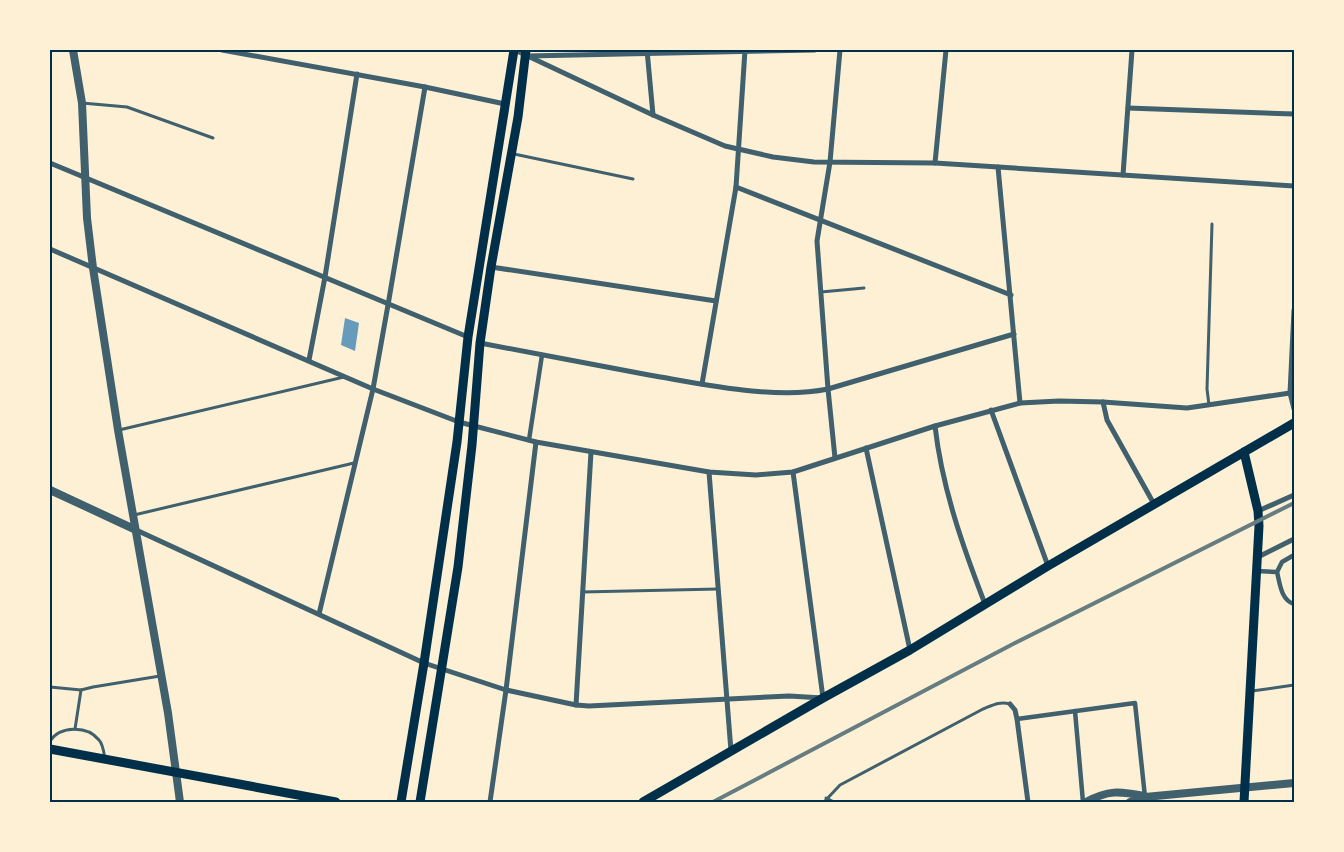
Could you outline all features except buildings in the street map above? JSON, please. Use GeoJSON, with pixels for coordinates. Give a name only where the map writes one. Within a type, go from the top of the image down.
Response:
{"type":"FeatureCollection","features":[{"type":"Feature","properties":{"kind":"main road"},"geometry":{"type":"LineString","coordinates":[[401,802],[424,662],[459,422],[468,337],[514,50]]}},
{"type":"Feature","properties":{"kind":"main road"},"geometry":{"type":"LineString","coordinates":[[420,802],[458,567],[474,426],[480,343],[510,153],[518,117],[526,53]]}},
{"type":"Feature","properties":{"kind":"main road"},"geometry":{"type":"LineString","coordinates":[[643,802],[910,650],[1048,566],[1294,423]]}},
{"type":"Feature","properties":{"kind":"main road"},"geometry":{"type":"LineString","coordinates":[[1244,452],[1258,511],[1258,557],[1244,802]]}},
{"type":"Feature","properties":{"kind":"main road"},"geometry":{"type":"LineString","coordinates":[[50,749],[336,802]]}},
{"type":"Feature","properties":{"kind":"street"},"geometry":{"type":"LineString","coordinates":[[73,50],[82,103],[87,218],[93,268],[134,529],[161,676],[180,802]]}},
{"type":"Feature","properties":{"kind":"street"},"geometry":{"type":"LineString","coordinates":[[222,50],[357,74],[505,104]]}},
{"type":"Feature","properties":{"kind":"street"},"geometry":{"type":"LineString","coordinates":[[261,50],[262,57]]}},
{"type":"Feature","properties":{"kind":"street"},"geometry":{"type":"LineString","coordinates":[[514,50],[526,53],[653,115],[725,146],[773,158],[814,162],[935,163],[998,166],[1123,176],[1294,186]]}},
{"type":"Feature","properties":{"kind":"street"},"geometry":{"type":"LineString","coordinates":[[526,53],[815,50]]}},
{"type":"Feature","properties":{"kind":"street"},"geometry":{"type":"LineString","coordinates":[[835,458],[817,241],[830,162],[840,50]]}},
{"type":"Feature","properties":{"kind":"street"},"geometry":{"type":"LineString","coordinates":[[935,163],[946,50]]}},
{"type":"Feature","properties":{"kind":"street"},"geometry":{"type":"LineString","coordinates":[[1123,176],[1132,50]]}},
{"type":"Feature","properties":{"kind":"street"},"geometry":{"type":"LineString","coordinates":[[702,384],[736,186],[740,150],[745,51]]}},
{"type":"Feature","properties":{"kind":"street"},"geometry":{"type":"LineString","coordinates":[[647,52],[653,115]]}},
{"type":"Feature","properties":{"kind":"street"},"geometry":{"type":"LineString","coordinates":[[309,360],[325,277],[357,74]]}},
{"type":"Feature","properties":{"kind":"street"},"geometry":{"type":"LineString","coordinates":[[319,614],[373,389],[425,87]]}},
{"type":"Feature","properties":{"kind":"street"},"geometry":{"type":"LineString","coordinates":[[1128,108],[1294,114]]}},
{"type":"Feature","properties":{"kind":"street"},"geometry":{"type":"LineString","coordinates":[[50,163],[468,337]]}},
{"type":"Feature","properties":{"kind":"street"},"geometry":{"type":"LineString","coordinates":[[998,166],[1020,403]]}},
{"type":"Feature","properties":{"kind":"street"},"geometry":{"type":"LineString","coordinates":[[736,186],[1011,295]]}},
{"type":"Feature","properties":{"kind":"street"},"geometry":{"type":"LineString","coordinates":[[50,249],[309,360],[344,377],[459,422],[536,442],[709,472],[756,475],[793,472],[935,426],[1020,403],[1059,401],[1103,402],[1187,408],[1290,393]]}},
{"type":"Feature","properties":{"kind":"street"},"geometry":{"type":"LineString","coordinates":[[491,267],[716,302]]}},
{"type":"Feature","properties":{"kind":"street"},"geometry":{"type":"LineString","coordinates":[[1294,310],[1290,393],[1294,409]]}},
{"type":"Feature","properties":{"kind":"street"},"geometry":{"type":"LineString","coordinates":[[480,343],[702,384],[766,392],[828,388],[1014,334]]}},
{"type":"Feature","properties":{"kind":"street"},"geometry":{"type":"LineString","coordinates":[[529,440],[542,355]]}},
{"type":"Feature","properties":{"kind":"street"},"geometry":{"type":"LineString","coordinates":[[1103,402],[1107,420],[1154,504]]}},
{"type":"Feature","properties":{"kind":"street"},"geometry":{"type":"LineString","coordinates":[[991,410],[1048,566]]}},
{"type":"Feature","properties":{"kind":"street"},"geometry":{"type":"LineString","coordinates":[[935,426],[946,487],[966,554],[985,604]]}},
{"type":"Feature","properties":{"kind":"street"},"geometry":{"type":"LineString","coordinates":[[490,802],[506,690],[536,442]]}},
{"type":"Feature","properties":{"kind":"street"},"geometry":{"type":"LineString","coordinates":[[866,448],[910,650]]}},
{"type":"Feature","properties":{"kind":"street"},"geometry":{"type":"LineString","coordinates":[[576,705],[591,452]]}},
{"type":"Feature","properties":{"kind":"street"},"geometry":{"type":"LineString","coordinates":[[709,472],[731,751]]}},
{"type":"Feature","properties":{"kind":"street"},"geometry":{"type":"LineString","coordinates":[[50,490],[424,662],[506,690],[589,706],[789,696],[823,698],[793,472]]}},
{"type":"Feature","properties":{"kind":"street"},"geometry":{"type":"LineString","coordinates":[[1258,511],[1294,495]]}},
{"type":"Feature","properties":{"kind":"street"},"geometry":{"type":"LineString","coordinates":[[1258,557],[1294,540]]}},
{"type":"Feature","properties":{"kind":"street"},"geometry":{"type":"LineString","coordinates":[[1294,555],[1282,562],[1277,572],[1285,599],[1294,604]]}},
{"type":"Feature","properties":{"kind":"street"},"geometry":{"type":"LineString","coordinates":[[1257,571],[1277,572]]}},
{"type":"Feature","properties":{"kind":"street"},"geometry":{"type":"LineString","coordinates":[[1017,719],[1135,703],[1145,797]]}},
{"type":"Feature","properties":{"kind":"street"},"geometry":{"type":"LineString","coordinates":[[1010,704],[1017,719],[1028,802]]}},
{"type":"Feature","properties":{"kind":"street"},"geometry":{"type":"LineString","coordinates":[[1075,711],[1084,802],[1100,794],[1123,792],[1145,797]]}},
{"type":"Feature","properties":{"kind":"street"},"geometry":{"type":"LineString","coordinates":[[1130,802],[1145,797],[1294,783]]}},
{"type":"Feature","properties":{"kind":"lane"},"geometry":{"type":"LineString","coordinates":[[82,103],[127,107],[213,138]]}},
{"type":"Feature","properties":{"kind":"lane"},"geometry":{"type":"LineString","coordinates":[[510,153],[633,179]]}},
{"type":"Feature","properties":{"kind":"lane"},"geometry":{"type":"LineString","coordinates":[[1209,406],[1207,389],[1212,224]]}},
{"type":"Feature","properties":{"kind":"lane"},"geometry":{"type":"LineString","coordinates":[[820,292],[864,288]]}},
{"type":"Feature","properties":{"kind":"lane"},"geometry":{"type":"LineString","coordinates":[[118,430],[344,377]]}},
{"type":"Feature","properties":{"kind":"lane"},"geometry":{"type":"LineString","coordinates":[[132,516],[354,462]]}},
{"type":"Feature","properties":{"kind":"lane"},"geometry":{"type":"LineString","coordinates":[[582,592],[718,589]]}},
{"type":"Feature","properties":{"kind":"lane"},"geometry":{"type":"LineString","coordinates":[[50,687],[81,690],[161,676]]}},
{"type":"Feature","properties":{"kind":"lane"},"geometry":{"type":"LineString","coordinates":[[1251,692],[1294,685]]}},
{"type":"Feature","properties":{"kind":"lane"},"geometry":{"type":"LineString","coordinates":[[75,729],[81,690]]}},
{"type":"Feature","properties":{"kind":"lane"},"geometry":{"type":"LineString","coordinates":[[825,800],[840,786],[983,709],[996,703],[1004,702],[1010,704]]}},
{"type":"Feature","properties":{"kind":"lane"},"geometry":{"type":"LineString","coordinates":[[50,741],[53,736],[62,730],[75,729],[91,733],[99,740],[105,759]]}},
{"type":"Feature","properties":{"kind":"lane"},"geometry":{"type":"LineString","coordinates":[[825,800],[834,802]]}},
{"type":"Feature","properties":{"kind":"water"},"geometry":{"type":"Polygon","coordinates":[[[345,318],[359,323],[355,351],[341,345],[345,318]]]}},
{"type":"Feature","properties":{"kind":"railway"},"geometry":{"type":"LineString","coordinates":[[713,802],[1013,644],[1294,503]]}}]}
